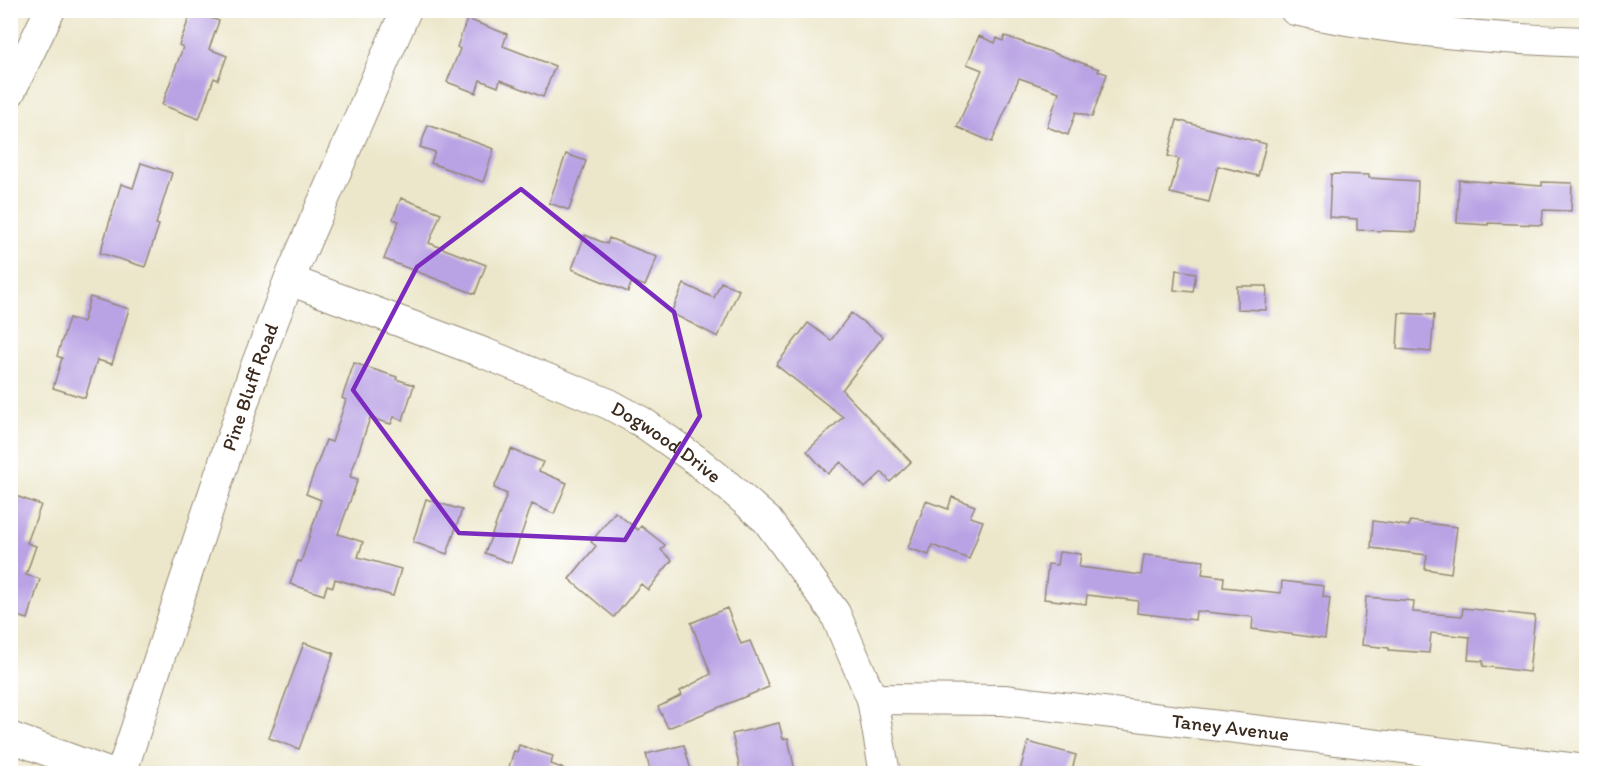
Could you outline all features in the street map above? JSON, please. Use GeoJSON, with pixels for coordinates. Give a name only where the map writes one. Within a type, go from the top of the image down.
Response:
{"type":"FeatureCollection","features":[{"type":"Feature","properties":{"kind":"street"},"geometry":{"type":"LineString","coordinates":[[10,92],[50,10]]}},
{"type":"Feature","properties":{"kind":"street","name":"Pine Bluff Road"},"geometry":{"type":"LineString","coordinates":[[121,774],[254,371],[289,280],[406,10]]}},
{"type":"Feature","properties":{"kind":"street"},"geometry":{"type":"LineString","coordinates":[[1295,10],[1329,18],[1427,30],[1587,42]]}},
{"type":"Feature","properties":{"kind":"street","name":"Dogwood Drive"},"geometry":{"type":"LineString","coordinates":[[289,280],[484,353],[609,405],[642,422],[696,460],[767,520],[835,613],[872,699],[885,774]]}},
{"type":"Feature","properties":{"kind":"street","name":"Taney Avenue"},"geometry":{"type":"LineString","coordinates":[[872,699],[1004,700],[1587,770]]}},
{"type":"Feature","properties":{"kind":"street"},"geometry":{"type":"LineString","coordinates":[[10,737],[111,774]]}},
{"type":"Feature","properties":{"kind":"highlighted area"},"geometry":{"type":"Polygon","coordinates":[[[521,189],[674,312],[700,416],[625,540],[459,533],[353,390],[417,267],[521,189]]]}},
{"type":"Feature","properties":{"kind":"building"},"geometry":{"type":"Polygon","coordinates":[[[192,11],[219,21],[209,49],[227,56],[218,80],[214,78],[199,119],[162,105],[183,47],[179,45],[192,11]]]}},
{"type":"Feature","properties":{"kind":"building"},"geometry":{"type":"Polygon","coordinates":[[[467,19],[507,34],[503,46],[555,66],[543,97],[500,80],[498,87],[480,80],[476,93],[447,82],[460,49],[457,47],[467,19]]]}},
{"type":"Feature","properties":{"kind":"building"},"geometry":{"type":"Polygon","coordinates":[[[979,36],[995,43],[997,38],[1003,41],[1005,36],[1099,69],[1098,71],[1107,74],[1092,117],[1076,112],[1068,135],[1047,127],[1059,92],[1019,78],[992,142],[957,127],[982,70],[967,64],[979,36]]]}},
{"type":"Feature","properties":{"kind":"building"},"geometry":{"type":"Polygon","coordinates":[[[1177,120],[1266,144],[1258,176],[1218,166],[1209,202],[1170,193],[1179,159],[1168,156],[1177,120]]]}},
{"type":"Feature","properties":{"kind":"building"},"geometry":{"type":"Polygon","coordinates":[[[428,125],[494,149],[483,182],[431,163],[435,152],[420,147],[428,125]]]}},
{"type":"Feature","properties":{"kind":"building"},"geometry":{"type":"Polygon","coordinates":[[[566,154],[586,161],[569,210],[549,203],[566,154]]]}},
{"type":"Feature","properties":{"kind":"building"},"geometry":{"type":"Polygon","coordinates":[[[141,163],[172,173],[156,224],[159,225],[145,267],[100,253],[121,184],[133,188],[141,163]]]}},
{"type":"Feature","properties":{"kind":"building"},"geometry":{"type":"Polygon","coordinates":[[[1331,174],[1369,175],[1369,178],[1418,181],[1416,232],[1357,230],[1357,219],[1329,217],[1331,174]]]}},
{"type":"Feature","properties":{"kind":"building"},"geometry":{"type":"Polygon","coordinates":[[[1459,180],[1542,186],[1542,182],[1572,183],[1571,211],[1543,210],[1542,225],[1457,223],[1459,180]]]}},
{"type":"Feature","properties":{"kind":"building"},"geometry":{"type":"Polygon","coordinates":[[[401,198],[441,213],[429,243],[486,265],[475,294],[384,259],[399,221],[393,219],[401,198]]]}},
{"type":"Feature","properties":{"kind":"building"},"geometry":{"type":"Polygon","coordinates":[[[585,235],[607,244],[609,238],[657,257],[645,286],[632,281],[628,292],[572,269],[585,235]]]}},
{"type":"Feature","properties":{"kind":"building"},"geometry":{"type":"Polygon","coordinates":[[[1176,270],[1196,273],[1193,292],[1174,290],[1176,270]]]}},
{"type":"Feature","properties":{"kind":"building"},"geometry":{"type":"Polygon","coordinates":[[[721,282],[739,290],[718,337],[671,313],[684,284],[714,298],[721,282]]]}},
{"type":"Feature","properties":{"kind":"building"},"geometry":{"type":"Polygon","coordinates":[[[1237,286],[1267,286],[1266,310],[1237,309],[1237,286]]]}},
{"type":"Feature","properties":{"kind":"building"},"geometry":{"type":"Polygon","coordinates":[[[90,297],[129,309],[112,364],[97,360],[85,398],[53,388],[62,358],[57,356],[69,318],[83,322],[90,297]]]}},
{"type":"Feature","properties":{"kind":"building"},"geometry":{"type":"Polygon","coordinates":[[[851,313],[883,337],[842,390],[911,462],[890,482],[882,472],[865,488],[841,462],[828,474],[807,451],[843,417],[776,365],[808,323],[831,340],[851,313]]]}},
{"type":"Feature","properties":{"kind":"building"},"geometry":{"type":"Polygon","coordinates":[[[1399,313],[1434,315],[1431,352],[1397,349],[1399,313]]]}},
{"type":"Feature","properties":{"kind":"building"},"geometry":{"type":"Polygon","coordinates":[[[354,363],[414,385],[403,420],[394,417],[391,424],[370,418],[350,477],[358,479],[338,534],[363,542],[358,557],[401,569],[393,596],[335,579],[333,587],[327,585],[324,595],[290,584],[298,561],[301,562],[321,500],[306,494],[326,440],[332,442],[346,400],[342,398],[354,363]]]}},
{"type":"Feature","properties":{"kind":"building"},"geometry":{"type":"Polygon","coordinates":[[[511,449],[543,462],[539,471],[567,483],[554,514],[532,504],[511,563],[485,553],[507,494],[494,488],[511,449]]]}},
{"type":"Feature","properties":{"kind":"building"},"geometry":{"type":"Polygon","coordinates":[[[10,494],[41,505],[27,543],[36,546],[26,575],[40,579],[28,619],[10,614],[10,494]]]}},
{"type":"Feature","properties":{"kind":"building"},"geometry":{"type":"Polygon","coordinates":[[[952,497],[975,506],[970,517],[983,521],[969,559],[932,545],[929,555],[908,548],[926,501],[948,509],[952,497]]]}},
{"type":"Feature","properties":{"kind":"building"},"geometry":{"type":"Polygon","coordinates":[[[426,499],[462,510],[447,554],[413,542],[426,499]]]}},
{"type":"Feature","properties":{"kind":"building"},"geometry":{"type":"Polygon","coordinates":[[[615,512],[638,530],[641,526],[665,545],[661,550],[672,560],[648,590],[641,584],[614,617],[569,579],[596,546],[591,542],[615,512]]]}},
{"type":"Feature","properties":{"kind":"building"},"geometry":{"type":"Polygon","coordinates":[[[1373,521],[1409,526],[1410,521],[1457,527],[1451,573],[1425,569],[1427,555],[1371,548],[1373,521]]]}},
{"type":"Feature","properties":{"kind":"building"},"geometry":{"type":"Polygon","coordinates":[[[1059,552],[1081,554],[1079,567],[1141,575],[1144,555],[1204,561],[1202,574],[1224,577],[1223,587],[1281,593],[1282,581],[1324,586],[1323,597],[1330,598],[1325,639],[1252,629],[1253,617],[1196,611],[1195,620],[1137,613],[1138,601],[1087,595],[1086,604],[1044,599],[1048,564],[1057,565],[1059,552]]]}},
{"type":"Feature","properties":{"kind":"building"},"geometry":{"type":"Polygon","coordinates":[[[1366,597],[1414,601],[1413,612],[1462,616],[1463,608],[1535,616],[1529,672],[1483,666],[1483,661],[1468,660],[1470,637],[1431,633],[1429,653],[1362,645],[1366,597]]]}},
{"type":"Feature","properties":{"kind":"building"},"geometry":{"type":"Polygon","coordinates":[[[727,608],[741,644],[750,641],[769,687],[668,728],[658,707],[682,695],[680,691],[711,674],[691,623],[727,608]]]}},
{"type":"Feature","properties":{"kind":"building"},"geometry":{"type":"Polygon","coordinates":[[[304,643],[334,653],[299,749],[269,738],[304,643]]]}},
{"type":"Feature","properties":{"kind":"building"},"geometry":{"type":"Polygon","coordinates":[[[779,723],[783,739],[788,738],[795,771],[784,774],[741,774],[732,734],[779,723]]]}},
{"type":"Feature","properties":{"kind":"building"},"geometry":{"type":"Polygon","coordinates":[[[1028,742],[1076,755],[1071,774],[1019,774],[1028,742]]]}},
{"type":"Feature","properties":{"kind":"building"},"geometry":{"type":"Polygon","coordinates":[[[519,745],[553,756],[551,764],[567,770],[566,774],[517,774],[508,770],[514,751],[517,752],[519,745]]]}},
{"type":"Feature","properties":{"kind":"building"},"geometry":{"type":"Polygon","coordinates":[[[684,745],[692,774],[651,774],[646,754],[684,745]]]}}]}
